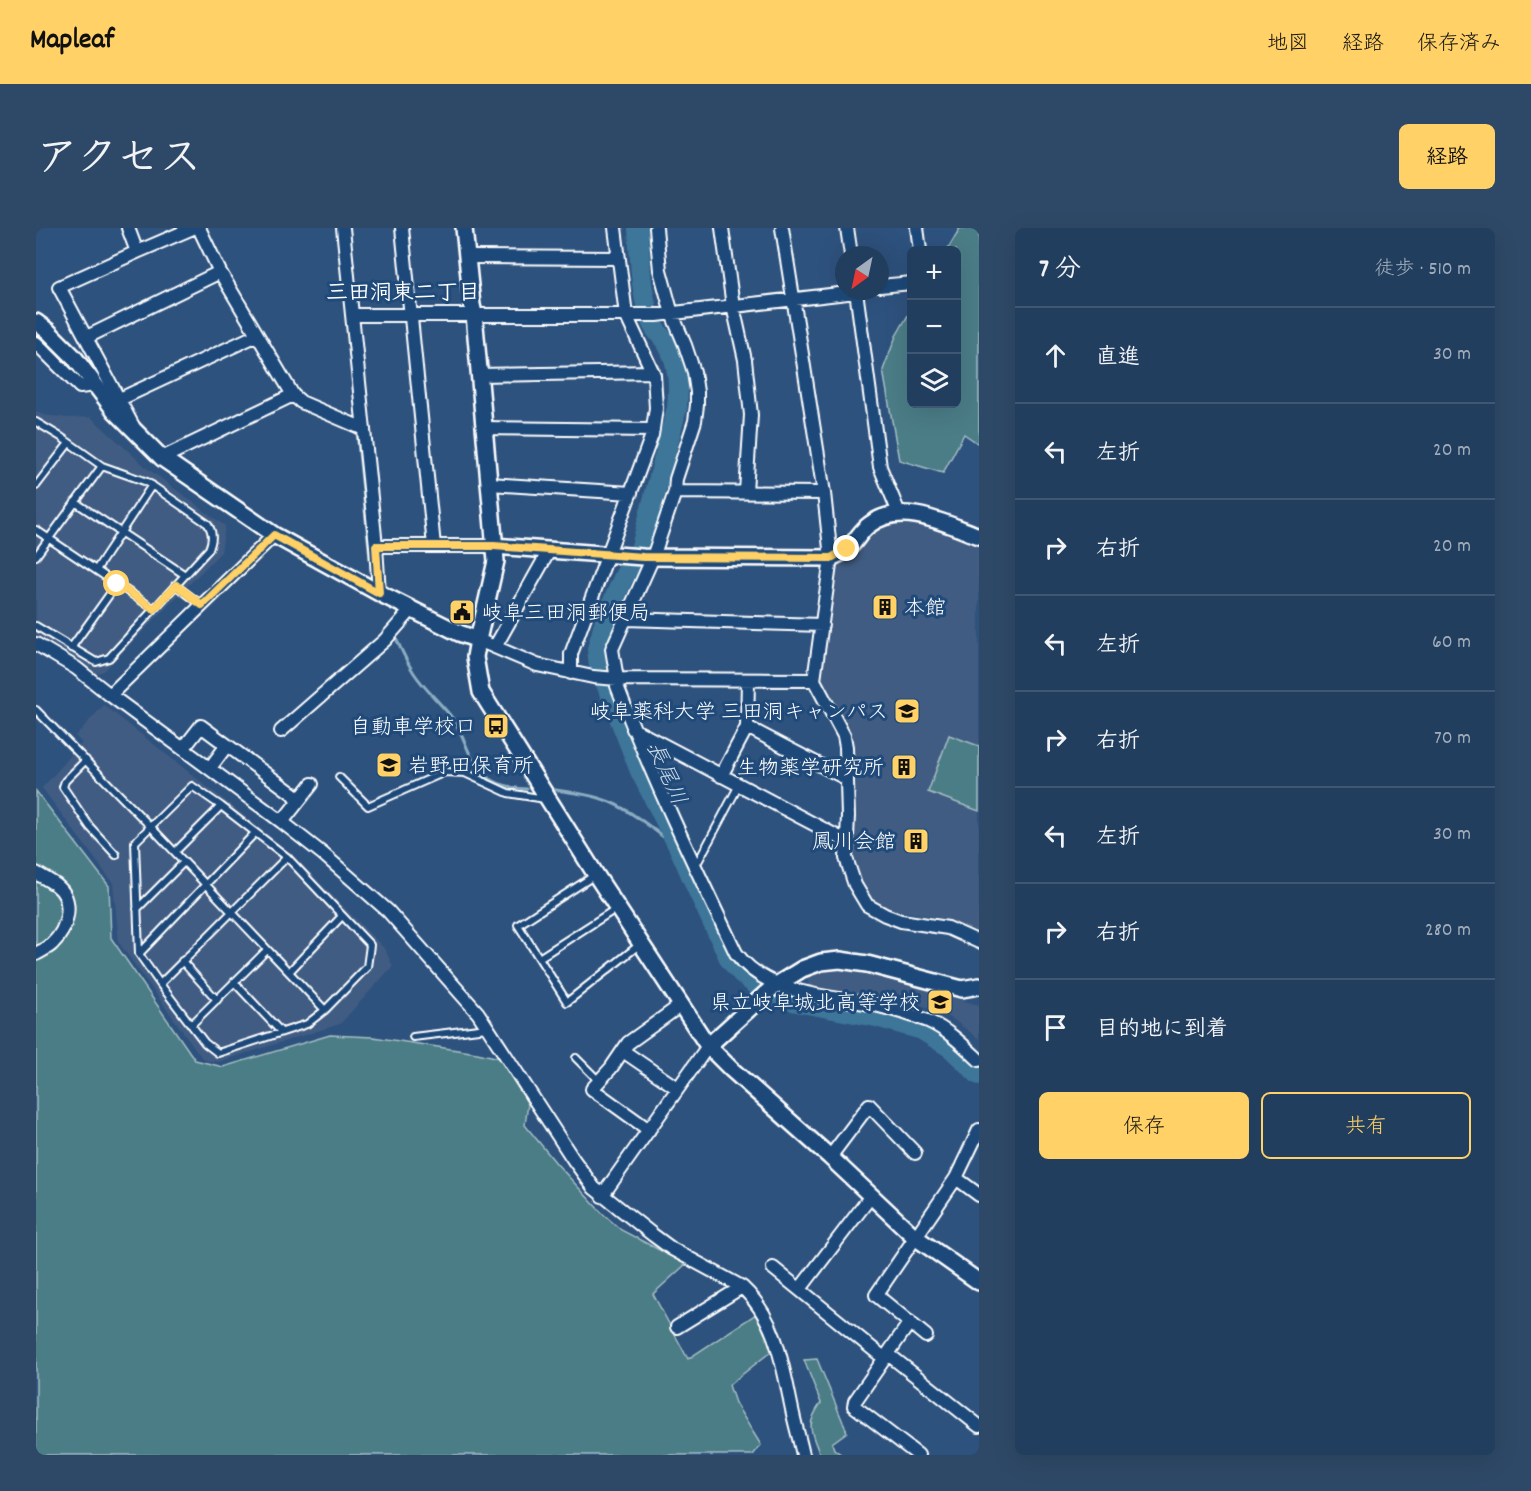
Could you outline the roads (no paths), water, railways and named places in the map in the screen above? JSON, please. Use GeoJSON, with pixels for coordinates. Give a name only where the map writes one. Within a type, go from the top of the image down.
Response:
{"type":"FeatureCollection","features":[{"type":"Feature","properties":{"kind":"street"},"geometry":{"type":"LineString","coordinates":[[128,228],[138,252]]}},
{"type":"Feature","properties":{"kind":"street"},"geometry":{"type":"LineString","coordinates":[[139,436],[59,287],[193,228]]}},
{"type":"Feature","properties":{"kind":"street"},"geometry":{"type":"LineString","coordinates":[[199,228],[220,272],[293,395],[301,402],[364,429]]}},
{"type":"Feature","properties":{"kind":"street"},"geometry":{"type":"LineString","coordinates":[[343,228],[379,593]]}},
{"type":"Feature","properties":{"kind":"street"},"geometry":{"type":"LineString","coordinates":[[402,228],[434,546]]}},
{"type":"Feature","properties":{"kind":"street"},"geometry":{"type":"LineString","coordinates":[[464,228],[480,375],[496,561],[475,657],[481,692],[596,875],[708,1046],[915,1237],[979,1282]]}},
{"type":"Feature","properties":{"kind":"street"},"geometry":{"type":"LineString","coordinates":[[571,673],[571,654],[631,493],[652,430],[656,408],[653,372],[626,315],[615,228]]}},
{"type":"Feature","properties":{"kind":"street"},"geometry":{"type":"LineString","coordinates":[[656,228],[660,270],[672,314],[686,345],[697,392],[695,421],[676,479],[675,492],[626,619],[612,649],[614,679],[633,729],[692,862],[736,953],[748,968],[776,986],[876,1005],[929,1022],[955,1037],[979,1060]]}},
{"type":"Feature","properties":{"kind":"street"},"geometry":{"type":"LineString","coordinates":[[722,228],[733,306],[745,360],[751,415],[746,492]]}},
{"type":"Feature","properties":{"kind":"street"},"geometry":{"type":"LineString","coordinates":[[783,228],[824,493],[831,558],[814,680],[844,736],[846,747],[848,816],[846,858],[855,885],[867,904],[885,915],[902,921],[948,928],[979,942]]}},
{"type":"Feature","properties":{"kind":"street"},"geometry":{"type":"LineString","coordinates":[[847,228],[850,246]]}},
{"type":"Feature","properties":{"kind":"street"},"geometry":{"type":"LineString","coordinates":[[917,228],[919,246]]}},
{"type":"Feature","properties":{"kind":"street"},"geometry":{"type":"LineString","coordinates":[[467,257],[618,258]]}},
{"type":"Feature","properties":{"kind":"street"},"geometry":{"type":"LineString","coordinates":[[87,337],[220,272]]}},
{"type":"Feature","properties":{"kind":"street"},"geometry":{"type":"LineString","coordinates":[[889,285],[907,283]]}},
{"type":"Feature","properties":{"kind":"street"},"geometry":{"type":"LineString","coordinates":[[352,315],[657,315],[835,294]]}},
{"type":"Feature","properties":{"kind":"street"},"geometry":{"type":"LineString","coordinates":[[857,300],[880,467],[899,513]]}},
{"type":"Feature","properties":{"kind":"street"},"geometry":{"type":"LineString","coordinates":[[36,322],[74,357],[115,411],[162,458],[274,535],[379,593],[459,633],[537,665],[593,677],[748,681],[814,680]]}},
{"type":"Feature","properties":{"kind":"street"},"geometry":{"type":"LineString","coordinates":[[120,399],[257,335]]}},
{"type":"Feature","properties":{"kind":"street"},"geometry":{"type":"LineString","coordinates":[[36,343],[80,387],[95,385]]}},
{"type":"Feature","properties":{"kind":"street"},"geometry":{"type":"LineString","coordinates":[[480,375],[653,372]]}},
{"type":"Feature","properties":{"kind":"street"},"geometry":{"type":"LineString","coordinates":[[162,458],[293,395]]}},
{"type":"Feature","properties":{"kind":"street"},"geometry":{"type":"LineString","coordinates":[[484,428],[652,430]]}},
{"type":"Feature","properties":{"kind":"street"},"geometry":{"type":"LineString","coordinates":[[489,484],[631,493]]}},
{"type":"Feature","properties":{"kind":"street"},"geometry":{"type":"LineString","coordinates":[[675,492],[824,493]]}},
{"type":"Feature","properties":{"kind":"street"},"geometry":{"type":"LineString","coordinates":[[376,546],[494,546],[648,557],[831,558],[847,549],[870,524],[880,518],[899,513],[926,517],[979,536]]}},
{"type":"Feature","properties":{"kind":"street"},"geometry":{"type":"LineString","coordinates":[[110,695],[274,535]]}},
{"type":"Feature","properties":{"kind":"street"},"geometry":{"type":"LineString","coordinates":[[495,647],[549,550]]}},
{"type":"Feature","properties":{"kind":"street"},"geometry":{"type":"LineString","coordinates":[[281,730],[385,640],[412,609]]}},
{"type":"Feature","properties":{"kind":"street"},"geometry":{"type":"LineString","coordinates":[[626,619],[822,625]]}},
{"type":"Feature","properties":{"kind":"street"},"geometry":{"type":"LineString","coordinates":[[36,645],[76,668],[282,822],[323,854],[387,911],[478,1013],[594,1188],[672,1249],[742,1287],[750,1294],[765,1317],[783,1363],[803,1455]]}},
{"type":"Feature","properties":{"kind":"street"},"geometry":{"type":"LineString","coordinates":[[721,776],[747,727],[748,681]]}},
{"type":"Feature","properties":{"kind":"street"},"geometry":{"type":"LineString","coordinates":[[183,749],[201,726],[300,799]]}},
{"type":"Feature","properties":{"kind":"street"},"geometry":{"type":"LineString","coordinates":[[747,727],[847,779]]}},
{"type":"Feature","properties":{"kind":"street"},"geometry":{"type":"LineString","coordinates":[[633,729],[846,841]]}},
{"type":"Feature","properties":{"kind":"street"},"geometry":{"type":"LineString","coordinates":[[210,768],[227,746]]}},
{"type":"Feature","properties":{"kind":"street"},"geometry":{"type":"LineString","coordinates":[[282,822],[312,784]]}},
{"type":"Feature","properties":{"kind":"street"},"geometry":{"type":"LineString","coordinates":[[36,873],[63,892],[68,906],[67,922],[52,944],[36,954]]}},
{"type":"Feature","properties":{"kind":"street"},"geometry":{"type":"LineString","coordinates":[[602,1196],[708,1046],[776,986],[802,969],[821,962],[840,960],[867,964],[962,989],[979,986]]}},
{"type":"Feature","properties":{"kind":"street"},"geometry":{"type":"LineString","coordinates":[[649,1130],[592,1089],[611,1068],[628,1043],[681,1005]]}},
{"type":"Feature","properties":{"kind":"street"},"geometry":{"type":"LineString","coordinates":[[623,1051],[677,1088]]}},
{"type":"Feature","properties":{"kind":"street"},"geometry":{"type":"LineString","coordinates":[[830,1157],[869,1105],[915,1153]]}},
{"type":"Feature","properties":{"kind":"street"},"geometry":{"type":"LineString","coordinates":[[926,1335],[876,1295],[956,1178],[979,1130]]}},
{"type":"Feature","properties":{"kind":"street"},"geometry":{"type":"LineString","coordinates":[[956,1178],[979,1195]]}},
{"type":"Feature","properties":{"kind":"street"},"geometry":{"type":"LineString","coordinates":[[800,1289],[872,1196]]}},
{"type":"Feature","properties":{"kind":"street"},"geometry":{"type":"LineString","coordinates":[[773,1268],[979,1426]]}},
{"type":"Feature","properties":{"kind":"street"},"geometry":{"type":"LineString","coordinates":[[677,1327],[742,1287]]}},
{"type":"Feature","properties":{"kind":"street"},"geometry":{"type":"LineString","coordinates":[[910,1322],[883,1354],[854,1406],[918,1455]]}},
{"type":"Feature","properties":{"kind":"lane"},"geometry":{"type":"LineString","coordinates":[[36,422],[102,466],[152,485],[208,524],[212,530],[213,540],[209,549],[109,658],[96,662],[36,626]]}},
{"type":"Feature","properties":{"kind":"lane"},"geometry":{"type":"LineString","coordinates":[[36,486],[69,443]]}},
{"type":"Feature","properties":{"kind":"lane"},"geometry":{"type":"LineString","coordinates":[[36,556],[102,466]]}},
{"type":"Feature","properties":{"kind":"lane"},"geometry":{"type":"LineString","coordinates":[[96,570],[152,485]]}},
{"type":"Feature","properties":{"kind":"lane"},"geometry":{"type":"LineString","coordinates":[[75,502],[184,575]]}},
{"type":"Feature","properties":{"kind":"lane"},"geometry":{"type":"LineString","coordinates":[[36,530],[154,609]]}},
{"type":"Feature","properties":{"kind":"lane"},"geometry":{"type":"LineString","coordinates":[[71,648],[117,584]]}},
{"type":"Feature","properties":{"kind":"lane"},"geometry":{"type":"LineString","coordinates":[[176,585],[202,605]]}},
{"type":"Feature","properties":{"kind":"lane"},"geometry":{"type":"LineString","coordinates":[[36,710],[325,1010]]}},
{"type":"Feature","properties":{"kind":"lane"},"geometry":{"type":"LineString","coordinates":[[86,760],[65,781],[63,788],[90,827],[116,855]]}},
{"type":"Feature","properties":{"kind":"lane"},"geometry":{"type":"LineString","coordinates":[[339,777],[368,806],[446,772],[465,773],[508,793],[548,800]]}},
{"type":"Feature","properties":{"kind":"lane"},"geometry":{"type":"LineString","coordinates":[[692,862],[699,860],[739,785]]}},
{"type":"Feature","properties":{"kind":"lane"},"geometry":{"type":"LineString","coordinates":[[192,786],[287,857],[370,945],[368,967],[325,1010],[307,1024],[218,1053],[205,1043],[139,954],[135,842],[150,826],[192,786]]}},
{"type":"Feature","properties":{"kind":"lane"},"geometry":{"type":"LineString","coordinates":[[175,852],[221,806]]}},
{"type":"Feature","properties":{"kind":"lane"},"geometry":{"type":"LineString","coordinates":[[139,954],[255,833]]}},
{"type":"Feature","properties":{"kind":"lane"},"geometry":{"type":"LineString","coordinates":[[160,984],[287,857]]}},
{"type":"Feature","properties":{"kind":"lane"},"geometry":{"type":"LineString","coordinates":[[137,909],[184,862]]}},
{"type":"Feature","properties":{"kind":"lane"},"geometry":{"type":"LineString","coordinates":[[596,875],[518,925],[567,1002],[641,944]]}},
{"type":"Feature","properties":{"kind":"lane"},"geometry":{"type":"LineString","coordinates":[[539,958],[618,908]]}},
{"type":"Feature","properties":{"kind":"lane"},"geometry":{"type":"LineString","coordinates":[[289,972],[342,916]]}},
{"type":"Feature","properties":{"kind":"lane"},"geometry":{"type":"LineString","coordinates":[[191,1025],[267,950]]}},
{"type":"Feature","properties":{"kind":"lane"},"geometry":{"type":"LineString","coordinates":[[182,961],[217,1000]]}},
{"type":"Feature","properties":{"kind":"lane"},"geometry":{"type":"LineString","coordinates":[[234,982],[281,1032]]}},
{"type":"Feature","properties":{"kind":"lane"},"geometry":{"type":"LineString","coordinates":[[413,1037],[487,1028]]}},
{"type":"Feature","properties":{"kind":"lane"},"geometry":{"type":"LineString","coordinates":[[576,1058],[599,1081]]}},
{"type":"Feature","properties":{"kind":"waterway","name":"長尾川"},"geometry":{"type":"LineString","coordinates":[[638,228],[641,275],[647,310],[652,324],[667,344],[674,359],[678,384],[677,408],[641,547],[624,576],[606,617],[597,649],[599,666],[640,771],[680,850],[730,960],[742,974],[763,991],[781,999],[876,1017],[922,1030],[951,1048],[979,1075]]}},
{"type":"Feature","properties":{"kind":"waterway"},"geometry":{"type":"LineString","coordinates":[[357,433],[371,568]]}},
{"type":"Feature","properties":{"kind":"waterway"},"geometry":{"type":"LineString","coordinates":[[395,636],[414,673],[453,719],[479,770],[499,784],[527,789]]}},
{"type":"Feature","properties":{"kind":"waterway"},"geometry":{"type":"LineString","coordinates":[[549,789],[588,795],[619,806],[680,850]]}},
{"type":"Feature","properties":{"kind":"place","name":"本館"},"geometry":{"type":"Point","coordinates":[885,607]}},
{"type":"Feature","properties":{"kind":"place","name":"岐阜三田洞郵便局"},"geometry":{"type":"Point","coordinates":[462,612]}},
{"type":"Feature","properties":{"kind":"place","name":"岐阜薬科大学 三田洞キャンパス"},"geometry":{"type":"Point","coordinates":[907,711]}},
{"type":"Feature","properties":{"kind":"place","name":"自動車学校口"},"geometry":{"type":"Point","coordinates":[496,726]}},
{"type":"Feature","properties":{"kind":"place","name":"岩野田保育所"},"geometry":{"type":"Point","coordinates":[389,765]}},
{"type":"Feature","properties":{"kind":"place","name":"生物薬学研究所"},"geometry":{"type":"Point","coordinates":[904,767]}},
{"type":"Feature","properties":{"kind":"place","name":"鳳川会館"},"geometry":{"type":"Point","coordinates":[916,841]}},
{"type":"Feature","properties":{"kind":"place","name":"県立岐阜城北高等学校"},"geometry":{"type":"Point","coordinates":[940,1002]}},
{"type":"Feature","properties":{"kind":"district","name":"三田洞東二丁目"},"geometry":{"type":"Point","coordinates":[403,291]}}]}
